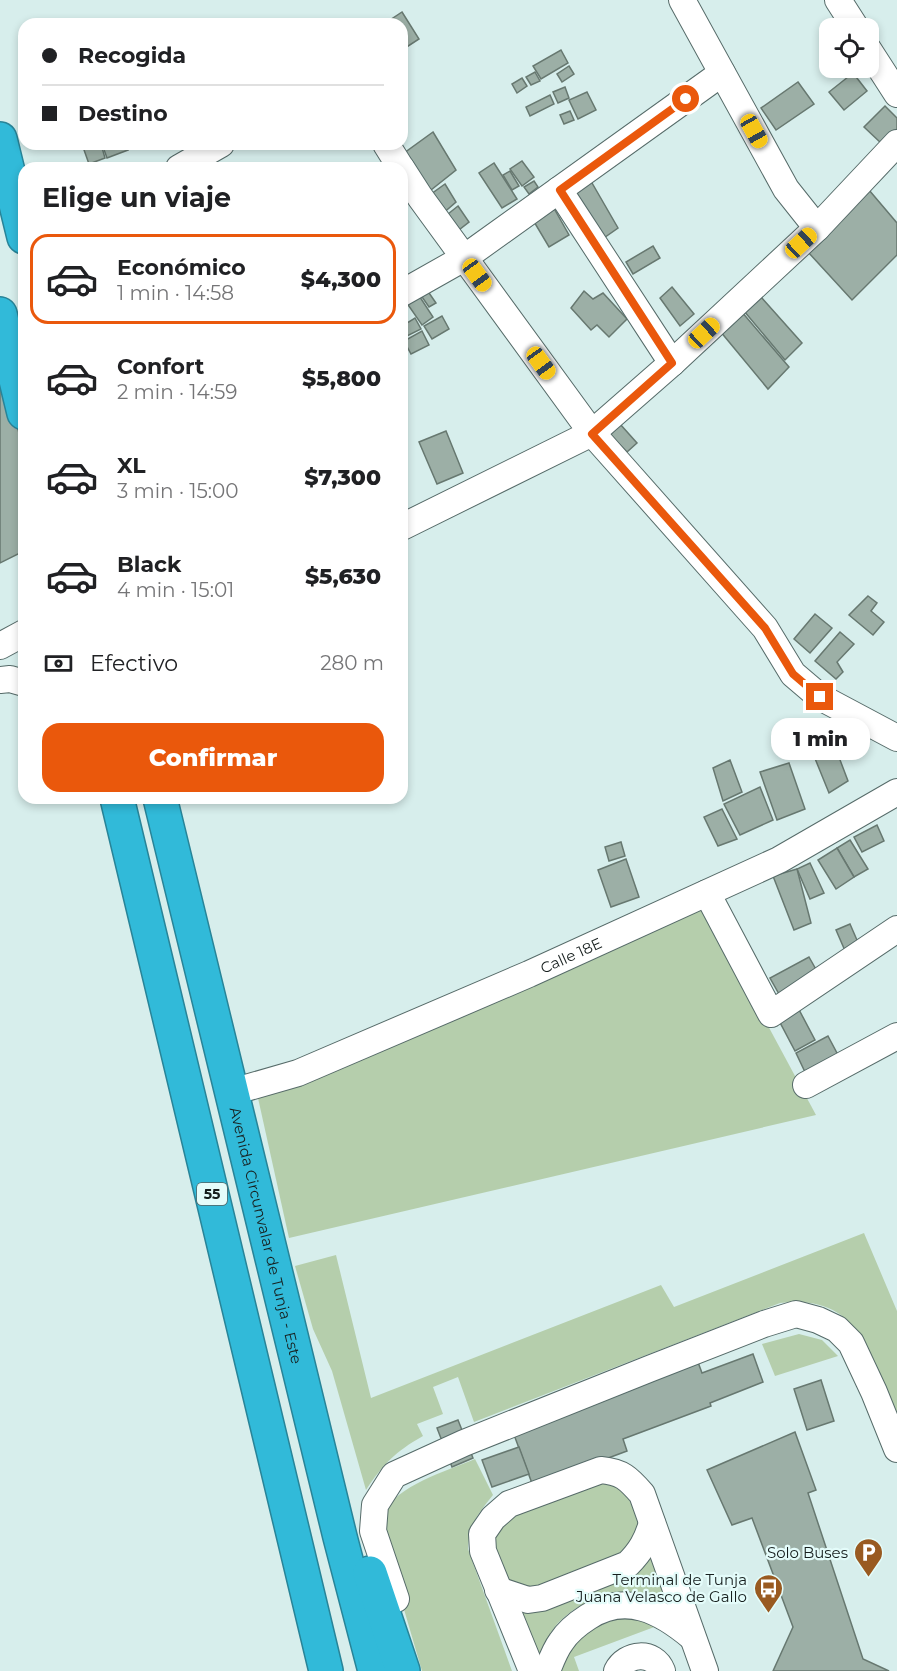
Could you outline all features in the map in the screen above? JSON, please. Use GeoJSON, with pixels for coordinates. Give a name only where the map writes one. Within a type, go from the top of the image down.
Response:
{"type":"FeatureCollection","features":[{"type":"Feature","properties":{"kind":"highway"},"geometry":{"type":"LineString","coordinates":[[0,139],[18,212]]}},
{"type":"Feature","properties":{"kind":"highway"},"geometry":{"type":"LineString","coordinates":[[0,314],[18,388]]}},
{"type":"Feature","properties":{"kind":"highway","name":"55"},"geometry":{"type":"LineString","coordinates":[[118,804],[326,1671]]}},
{"type":"Feature","properties":{"kind":"highway","name":"Avenida Circunvalar de Tunja - Este"},"geometry":{"type":"LineString","coordinates":[[161,804],[340,1537],[375,1671]]}},
{"type":"Feature","properties":{"kind":"highway"},"geometry":{"type":"LineString","coordinates":[[340,1537],[370,1572],[403,1671]]}},
{"type":"Feature","properties":{"kind":"highway"},"geometry":{"type":"LineString","coordinates":[[303,1671],[306,1590]]}},
{"type":"Feature","properties":{"kind":"street"},"geometry":{"type":"LineString","coordinates":[[682,0],[786,189],[817,228]]}},
{"type":"Feature","properties":{"kind":"street"},"geometry":{"type":"LineString","coordinates":[[838,0],[850,18]]}},
{"type":"Feature","properties":{"kind":"street"},"geometry":{"type":"LineString","coordinates":[[879,66],[897,94]]}},
{"type":"Feature","properties":{"kind":"street"},"geometry":{"type":"LineString","coordinates":[[408,290],[464,258],[722,74]]}},
{"type":"Feature","properties":{"kind":"street"},"geometry":{"type":"LineString","coordinates":[[408,523],[592,434],[817,228],[897,143]]}},
{"type":"Feature","properties":{"kind":"street"},"geometry":{"type":"LineString","coordinates":[[190,162],[210,150]]}},
{"type":"Feature","properties":{"kind":"street"},"geometry":{"type":"LineString","coordinates":[[408,178],[592,434],[765,628],[793,674],[820,697],[897,738]]}},
{"type":"Feature","properties":{"kind":"street"},"geometry":{"type":"LineString","coordinates":[[560,190],[672,363]]}},
{"type":"Feature","properties":{"kind":"street"},"geometry":{"type":"LineString","coordinates":[[0,646],[18,636]]}},
{"type":"Feature","properties":{"kind":"street"},"geometry":{"type":"LineString","coordinates":[[0,680],[18,681]]}},
{"type":"Feature","properties":{"kind":"street","name":"Calle 18E"},"geometry":{"type":"LineString","coordinates":[[232,1092],[298,1074],[529,974],[779,860],[897,792]]}},
{"type":"Feature","properties":{"kind":"street"},"geometry":{"type":"LineString","coordinates":[[707,893],[771,1014],[897,929]]}},
{"type":"Feature","properties":{"kind":"street"},"geometry":{"type":"LineString","coordinates":[[806,1085],[897,1036]]}},
{"type":"Feature","properties":{"kind":"street"},"geometry":{"type":"LineString","coordinates":[[419,1671],[373,1531],[375,1505],[394,1474],[464,1443],[649,1369],[764,1324],[796,1314],[818,1320],[837,1329],[851,1343],[897,1449]]}},
{"type":"Feature","properties":{"kind":"street"},"geometry":{"type":"LineString","coordinates":[[532,1671],[483,1551],[482,1534],[493,1518],[508,1504],[601,1470],[617,1472],[630,1481],[642,1494],[705,1671]]}},
{"type":"Feature","properties":{"kind":"street"},"geometry":{"type":"LineString","coordinates":[[498,1590],[528,1600],[542,1598],[628,1564],[647,1540],[652,1523]]}},
{"type":"Feature","properties":{"kind":"street"},"geometry":{"type":"LineString","coordinates":[[547,1671],[560,1643],[574,1626],[598,1610],[615,1605],[635,1605],[653,1611],[692,1637]]}},
{"type":"Feature","properties":{"kind":"street"},"geometry":{"type":"LineString","coordinates":[[617,1671],[618,1667],[632,1656],[648,1656],[660,1666],[662,1671]]}},
{"type":"Feature","properties":{"kind":"green space"},"geometry":{"type":"Polygon","coordinates":[[[702,903],[816,1115],[289,1238],[258,1098],[702,903]]]}},
{"type":"Feature","properties":{"kind":"green space"},"geometry":{"type":"Polygon","coordinates":[[[864,1233],[897,1311],[897,1422],[870,1353],[860,1335],[847,1319],[829,1308],[808,1303],[780,1303],[474,1422],[458,1377],[433,1387],[443,1414],[417,1424],[423,1436],[391,1459],[366,1490],[332,1371],[313,1329],[295,1266],[336,1255],[371,1398],[661,1285],[674,1307],[864,1233]]]}},
{"type":"Feature","properties":{"kind":"green space"},"geometry":{"type":"Polygon","coordinates":[[[799,1334],[822,1340],[838,1356],[775,1376],[762,1344],[799,1334]]]}},
{"type":"Feature","properties":{"kind":"green space"},"geometry":{"type":"Polygon","coordinates":[[[475,1459],[493,1495],[475,1520],[470,1533],[468,1549],[512,1671],[422,1671],[382,1534],[382,1517],[389,1504],[410,1487],[475,1459]]]}},
{"type":"Feature","properties":{"kind":"green space"},"geometry":{"type":"Polygon","coordinates":[[[603,1482],[625,1494],[632,1506],[640,1530],[620,1560],[529,1592],[504,1580],[494,1545],[498,1530],[512,1514],[603,1482]]]}},
{"type":"Feature","properties":{"kind":"green space"},"geometry":{"type":"Polygon","coordinates":[[[650,1548],[671,1606],[657,1600],[627,1594],[612,1595],[583,1604],[558,1623],[539,1661],[514,1602],[650,1548]]]}},
{"type":"Feature","properties":{"kind":"green space"},"geometry":{"type":"Polygon","coordinates":[[[627,1615],[657,1626],[574,1657],[579,1671],[557,1671],[589,1622],[627,1615]]]}},
{"type":"Feature","properties":{"kind":"building"},"geometry":{"type":"Polygon","coordinates":[[[402,12],[406,18],[393,18],[402,12]]]}},
{"type":"Feature","properties":{"kind":"building"},"geometry":{"type":"Polygon","coordinates":[[[408,22],[419,39],[408,46],[408,22]]]}},
{"type":"Feature","properties":{"kind":"building"},"geometry":{"type":"Polygon","coordinates":[[[561,50],[568,63],[541,79],[533,66],[561,50]]]}},
{"type":"Feature","properties":{"kind":"building"},"geometry":{"type":"Polygon","coordinates":[[[569,66],[574,74],[562,82],[557,74],[569,66]]]}},
{"type":"Feature","properties":{"kind":"building"},"geometry":{"type":"Polygon","coordinates":[[[535,72],[540,81],[531,85],[526,77],[535,72]]]}},
{"type":"Feature","properties":{"kind":"building"},"geometry":{"type":"Polygon","coordinates":[[[522,78],[527,86],[517,93],[512,84],[522,78]]]}},
{"type":"Feature","properties":{"kind":"building"},"geometry":{"type":"Polygon","coordinates":[[[847,78],[857,78],[867,91],[844,110],[829,92],[847,78]]]}},
{"type":"Feature","properties":{"kind":"building"},"geometry":{"type":"Polygon","coordinates":[[[798,82],[814,104],[776,130],[761,108],[798,82]]]}},
{"type":"Feature","properties":{"kind":"building"},"geometry":{"type":"Polygon","coordinates":[[[565,87],[569,98],[558,103],[553,92],[565,87]]]}},
{"type":"Feature","properties":{"kind":"building"},"geometry":{"type":"Polygon","coordinates":[[[587,92],[596,110],[578,119],[569,100],[587,92]]]}},
{"type":"Feature","properties":{"kind":"building"},"geometry":{"type":"Polygon","coordinates":[[[550,95],[554,104],[530,116],[526,107],[550,95]]]}},
{"type":"Feature","properties":{"kind":"building"},"geometry":{"type":"Polygon","coordinates":[[[885,106],[897,118],[897,129],[882,144],[864,127],[885,106]]]}},
{"type":"Feature","properties":{"kind":"building"},"geometry":{"type":"Polygon","coordinates":[[[570,111],[574,120],[564,124],[560,115],[570,111]]]}},
{"type":"Feature","properties":{"kind":"building"},"geometry":{"type":"Polygon","coordinates":[[[433,132],[456,170],[426,194],[408,168],[408,162],[404,162],[400,156],[433,132]]]}},
{"type":"Feature","properties":{"kind":"building"},"geometry":{"type":"Polygon","coordinates":[[[84,150],[103,150],[105,158],[88,162],[84,150]]]}},
{"type":"Feature","properties":{"kind":"building"},"geometry":{"type":"Polygon","coordinates":[[[104,150],[128,150],[107,158],[104,150]]]}},
{"type":"Feature","properties":{"kind":"building"},"geometry":{"type":"Polygon","coordinates":[[[522,161],[534,177],[522,186],[510,169],[522,161]]]}},
{"type":"Feature","properties":{"kind":"building"},"geometry":{"type":"Polygon","coordinates":[[[494,163],[517,199],[502,208],[479,173],[494,163]]]}},
{"type":"Feature","properties":{"kind":"building"},"geometry":{"type":"Polygon","coordinates":[[[510,171],[519,186],[512,190],[503,175],[510,171]]]}},
{"type":"Feature","properties":{"kind":"building"},"geometry":{"type":"Polygon","coordinates":[[[588,176],[618,228],[601,240],[571,188],[588,176]]]}},
{"type":"Feature","properties":{"kind":"building"},"geometry":{"type":"Polygon","coordinates":[[[534,181],[538,187],[529,194],[524,187],[534,181]]]}},
{"type":"Feature","properties":{"kind":"building"},"geometry":{"type":"Polygon","coordinates":[[[445,184],[456,202],[441,215],[427,197],[445,184]]]}},
{"type":"Feature","properties":{"kind":"building"},"geometry":{"type":"Polygon","coordinates":[[[869,190],[897,223],[897,255],[852,300],[808,252],[869,190]]]}},
{"type":"Feature","properties":{"kind":"building"},"geometry":{"type":"Polygon","coordinates":[[[551,203],[569,235],[549,247],[530,215],[551,203]]]}},
{"type":"Feature","properties":{"kind":"building"},"geometry":{"type":"Polygon","coordinates":[[[458,206],[469,222],[455,233],[443,218],[458,206]]]}},
{"type":"Feature","properties":{"kind":"building"},"geometry":{"type":"Polygon","coordinates":[[[653,246],[660,258],[633,274],[626,262],[653,246]]]}},
{"type":"Feature","properties":{"kind":"building"},"geometry":{"type":"Polygon","coordinates":[[[672,287],[694,314],[680,326],[660,298],[672,287]]]}},
{"type":"Feature","properties":{"kind":"building"},"geometry":{"type":"Polygon","coordinates":[[[427,290],[436,303],[429,307],[420,294],[427,290]]]}},
{"type":"Feature","properties":{"kind":"building"},"geometry":{"type":"Polygon","coordinates":[[[416,291],[433,317],[422,325],[408,305],[408,296],[416,291]]]}},
{"type":"Feature","properties":{"kind":"building"},"geometry":{"type":"Polygon","coordinates":[[[584,291],[593,299],[603,293],[627,319],[609,337],[597,325],[591,330],[571,308],[584,291]]]}},
{"type":"Feature","properties":{"kind":"building"},"geometry":{"type":"Polygon","coordinates":[[[760,296],[802,343],[785,360],[744,311],[760,296]]]}},
{"type":"Feature","properties":{"kind":"building"},"geometry":{"type":"Polygon","coordinates":[[[741,311],[789,367],[768,389],[720,331],[741,311]]]}},
{"type":"Feature","properties":{"kind":"building"},"geometry":{"type":"Polygon","coordinates":[[[442,316],[449,329],[432,339],[424,326],[442,316]]]}},
{"type":"Feature","properties":{"kind":"building"},"geometry":{"type":"Polygon","coordinates":[[[415,318],[421,329],[408,336],[408,322],[415,318]]]}},
{"type":"Feature","properties":{"kind":"building"},"geometry":{"type":"Polygon","coordinates":[[[422,331],[429,345],[411,354],[408,348],[408,339],[422,331]]]}},
{"type":"Feature","properties":{"kind":"building"},"geometry":{"type":"Polygon","coordinates":[[[0,354],[18,429],[18,554],[0,563],[0,354]]]}},
{"type":"Feature","properties":{"kind":"building"},"geometry":{"type":"Polygon","coordinates":[[[620,424],[637,443],[627,452],[610,435],[620,424]]]}},
{"type":"Feature","properties":{"kind":"building"},"geometry":{"type":"Polygon","coordinates":[[[446,431],[463,473],[437,484],[419,442],[446,431]]]}},
{"type":"Feature","properties":{"kind":"building"},"geometry":{"type":"Polygon","coordinates":[[[868,596],[877,603],[871,611],[884,622],[873,635],[849,615],[868,596]]]}},
{"type":"Feature","properties":{"kind":"building"},"geometry":{"type":"Polygon","coordinates":[[[815,614],[832,628],[810,653],[794,639],[815,614]]]}},
{"type":"Feature","properties":{"kind":"building"},"geometry":{"type":"Polygon","coordinates":[[[840,632],[854,644],[837,662],[843,672],[836,679],[815,661],[840,632]]]}},
{"type":"Feature","properties":{"kind":"building"},"geometry":{"type":"Polygon","coordinates":[[[834,744],[848,781],[829,793],[814,756],[834,744]]]}},
{"type":"Feature","properties":{"kind":"building"},"geometry":{"type":"Polygon","coordinates":[[[730,760],[742,792],[723,801],[713,768],[730,760]]]}},
{"type":"Feature","properties":{"kind":"building"},"geometry":{"type":"Polygon","coordinates":[[[789,763],[805,809],[777,820],[760,772],[789,763]]]}},
{"type":"Feature","properties":{"kind":"building"},"geometry":{"type":"Polygon","coordinates":[[[760,787],[773,820],[740,835],[724,804],[760,787]]]}},
{"type":"Feature","properties":{"kind":"building"},"geometry":{"type":"Polygon","coordinates":[[[722,809],[737,839],[718,846],[704,817],[722,809]]]}},
{"type":"Feature","properties":{"kind":"building"},"geometry":{"type":"Polygon","coordinates":[[[877,825],[884,841],[862,852],[854,837],[877,825]]]}},
{"type":"Feature","properties":{"kind":"building"},"geometry":{"type":"Polygon","coordinates":[[[850,840],[868,869],[854,877],[837,848],[850,840]]]}},
{"type":"Feature","properties":{"kind":"building"},"geometry":{"type":"Polygon","coordinates":[[[621,842],[625,856],[609,861],[605,847],[621,842]]]}},
{"type":"Feature","properties":{"kind":"building"},"geometry":{"type":"Polygon","coordinates":[[[837,848],[854,877],[836,889],[818,860],[837,848]]]}},
{"type":"Feature","properties":{"kind":"building"},"geometry":{"type":"Polygon","coordinates":[[[626,859],[639,897],[611,907],[598,870],[626,859]]]}},
{"type":"Feature","properties":{"kind":"building"},"geometry":{"type":"Polygon","coordinates":[[[810,863],[824,893],[810,899],[797,869],[810,863]]]}},
{"type":"Feature","properties":{"kind":"building"},"geometry":{"type":"Polygon","coordinates":[[[797,869],[811,923],[794,930],[773,876],[797,869]]]}},
{"type":"Feature","properties":{"kind":"building"},"geometry":{"type":"Polygon","coordinates":[[[850,924],[860,947],[846,953],[836,930],[850,924]]]}},
{"type":"Feature","properties":{"kind":"building"},"geometry":{"type":"Polygon","coordinates":[[[809,957],[818,973],[779,994],[770,978],[809,957]]]}},
{"type":"Feature","properties":{"kind":"building"},"geometry":{"type":"Polygon","coordinates":[[[796,1004],[815,1040],[795,1051],[776,1015],[796,1004]]]}},
{"type":"Feature","properties":{"kind":"building"},"geometry":{"type":"Polygon","coordinates":[[[828,1036],[838,1055],[805,1072],[796,1053],[828,1036]]]}},
{"type":"Feature","properties":{"kind":"building"},"geometry":{"type":"Polygon","coordinates":[[[695,1354],[702,1373],[753,1354],[763,1382],[710,1403],[711,1406],[623,1439],[627,1451],[533,1486],[510,1424],[695,1354]]]}},
{"type":"Feature","properties":{"kind":"building"},"geometry":{"type":"Polygon","coordinates":[[[821,1380],[834,1421],[807,1430],[794,1389],[821,1380]]]}},
{"type":"Feature","properties":{"kind":"building"},"geometry":{"type":"Polygon","coordinates":[[[458,1420],[473,1458],[452,1467],[437,1428],[458,1420]]]}},
{"type":"Feature","properties":{"kind":"building"},"geometry":{"type":"Polygon","coordinates":[[[795,1432],[816,1490],[808,1493],[863,1659],[889,1671],[773,1671],[793,1627],[752,1518],[732,1525],[707,1470],[795,1432]]]}},
{"type":"Feature","properties":{"kind":"building"},"geometry":{"type":"Polygon","coordinates":[[[519,1447],[529,1474],[492,1487],[482,1460],[519,1447]]]}},
{"type":"Feature","properties":{"kind":"place","name":"Solo Buses"},"geometry":{"type":"Point","coordinates":[869,1578]}},
{"type":"Feature","properties":{"kind":"place","name":"Terminal de Tunja Juana Velasco de Gallo"},"geometry":{"type":"Point","coordinates":[768,1614]}},
{"type":"Feature","properties":{"kind":"route"},"geometry":{"type":"LineString","coordinates":[[686,99],[560,190],[672,363],[592,434],[765,628],[793,674],[820,697]]}}]}
